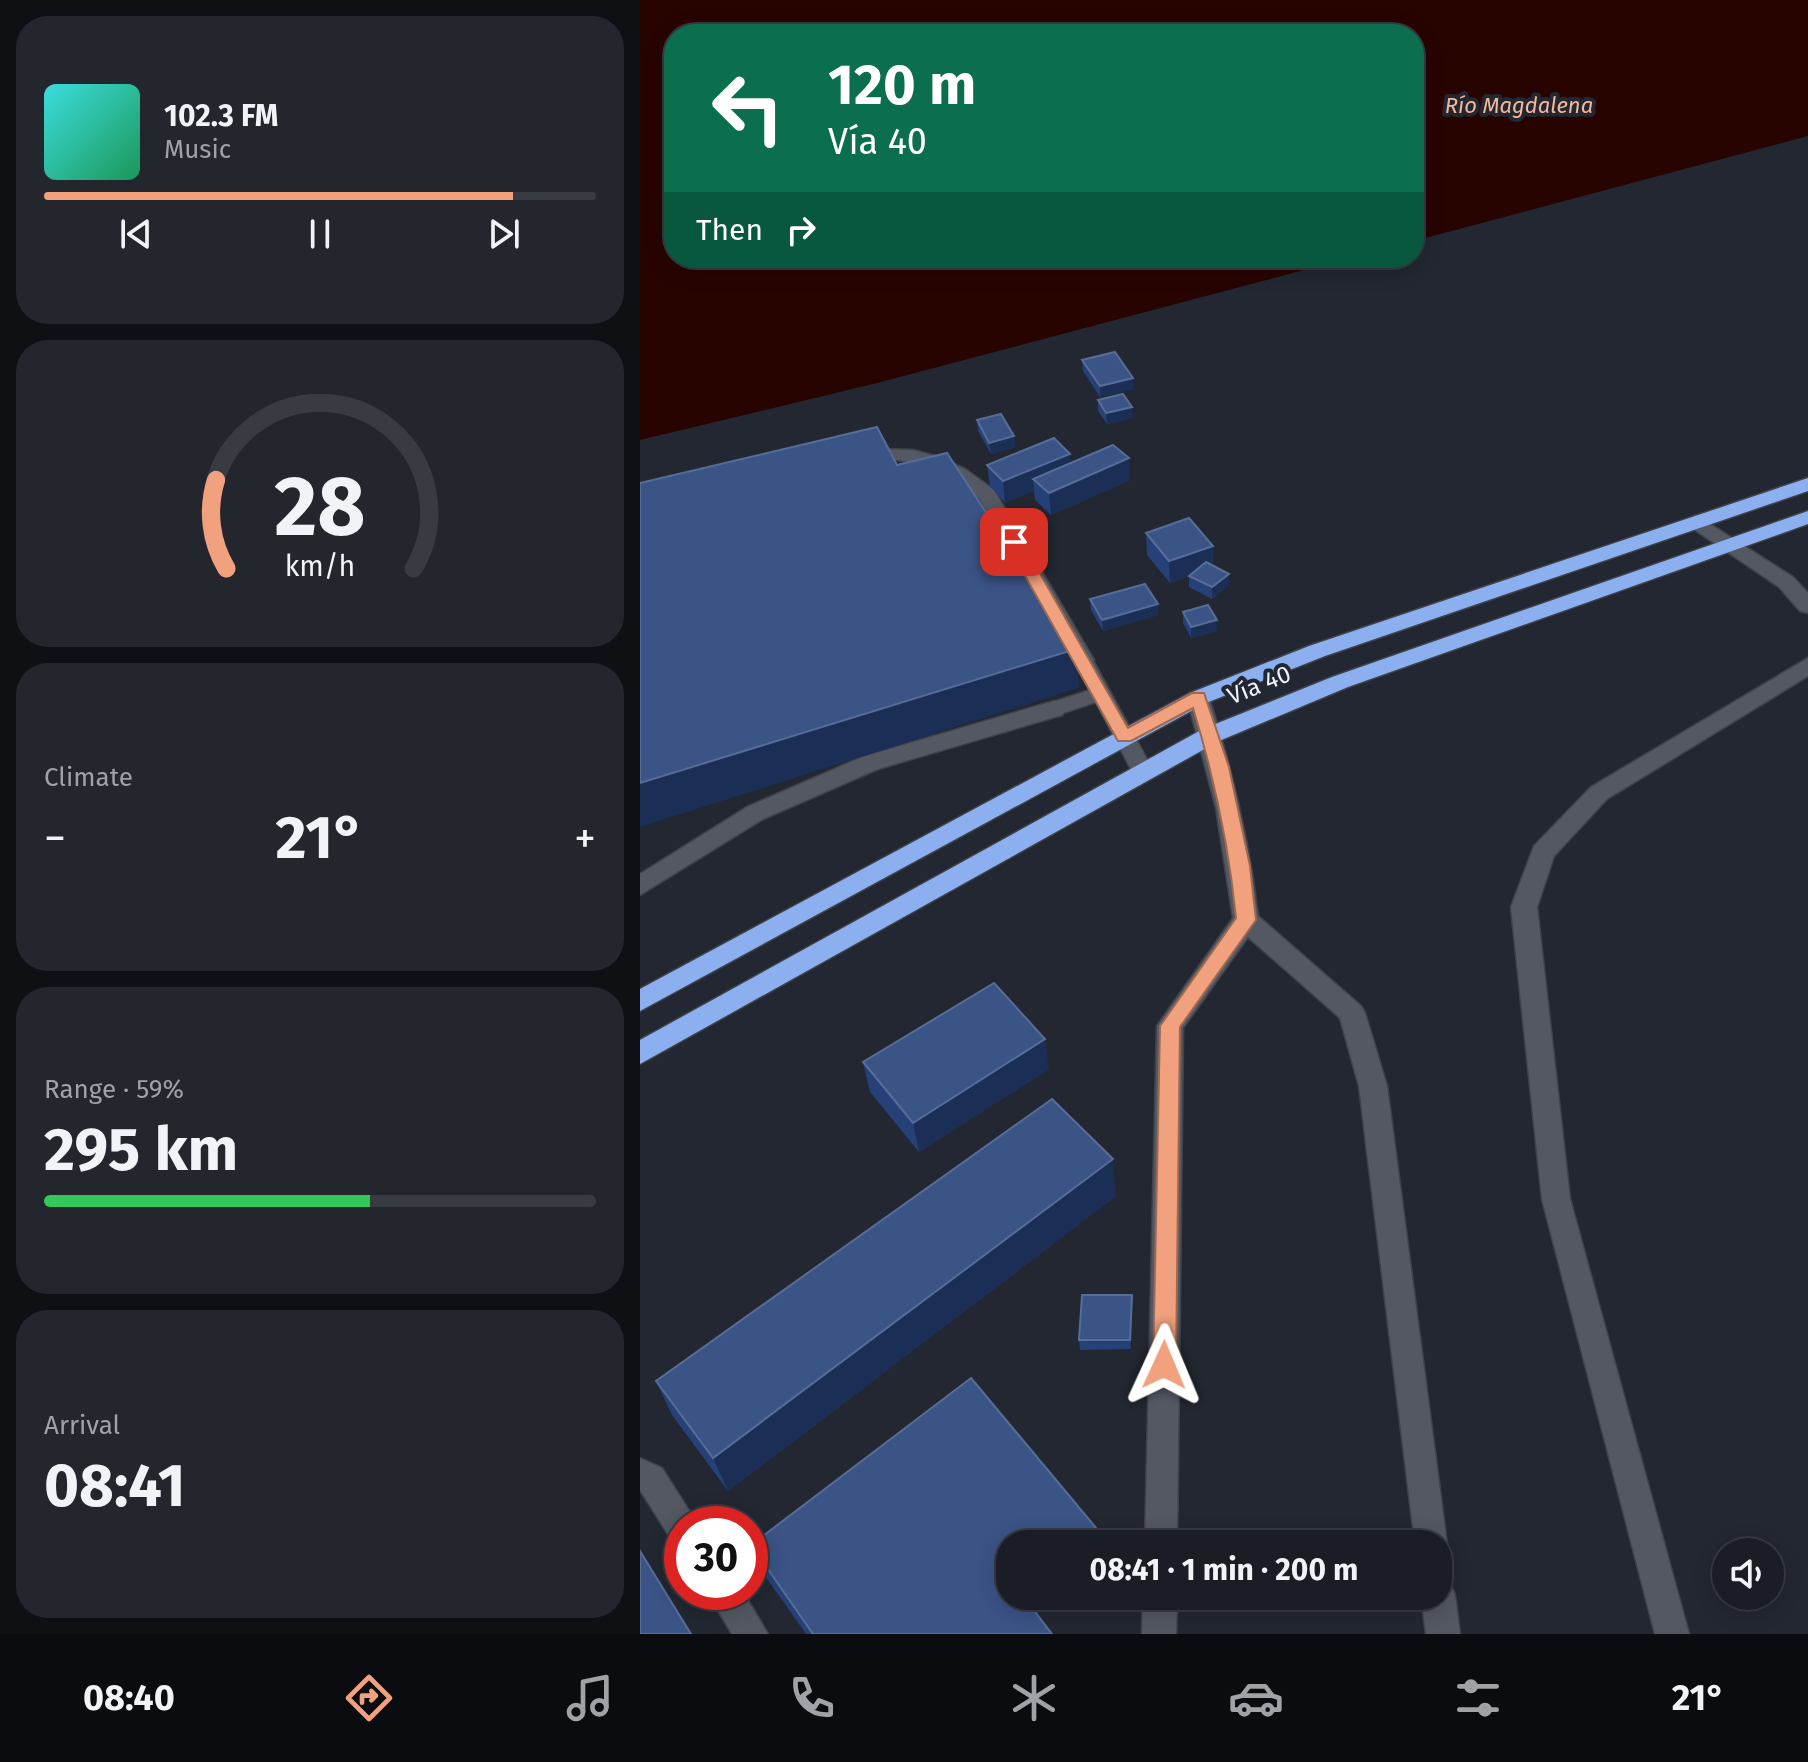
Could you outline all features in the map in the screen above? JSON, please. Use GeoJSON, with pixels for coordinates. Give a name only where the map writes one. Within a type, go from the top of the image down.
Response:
{"type":"FeatureCollection","features":[{"type":"Feature","properties":{"kind":"highway","name":"Vía 40"},"geometry":{"type":"LineString","coordinates":[[640,1001],[1198,698],[1317,651],[1808,484]]}},
{"type":"Feature","properties":{"kind":"highway","name":"Vía 40"},"geometry":{"type":"LineString","coordinates":[[640,1053],[1211,735],[1340,682],[1808,517]]}},
{"type":"Feature","properties":{"kind":"street"},"geometry":{"type":"LineString","coordinates":[[847,462],[876,455],[906,453],[964,476],[987,494],[1083,660]]}},
{"type":"Feature","properties":{"kind":"street"},"geometry":{"type":"LineString","coordinates":[[1696,521],[1786,582],[1808,606]]}},
{"type":"Feature","properties":{"kind":"street"},"geometry":{"type":"LineString","coordinates":[[1672,1634],[1556,1199],[1524,907],[1543,852],[1599,793],[1808,666]]}},
{"type":"Feature","properties":{"kind":"street"},"geometry":{"type":"LineString","coordinates":[[1161,1530],[1170,1026],[1246,920],[1240,866],[1211,735],[1198,698]]}},
{"type":"Feature","properties":{"kind":"street"},"geometry":{"type":"LineString","coordinates":[[640,886],[755,813],[870,763],[1054,709]]}},
{"type":"Feature","properties":{"kind":"street"},"geometry":{"type":"LineString","coordinates":[[1246,920],[1352,1013],[1373,1086],[1429,1530]]}},
{"type":"Feature","properties":{"kind":"street"},"geometry":{"type":"LineString","coordinates":[[640,1473],[651,1479],[668,1506]]}},
{"type":"Feature","properties":{"kind":"street"},"geometry":{"type":"LineString","coordinates":[[736,1610],[751,1634]]}},
{"type":"Feature","properties":{"kind":"street"},"geometry":{"type":"LineString","coordinates":[[1159,1634],[1160,1610]]}},
{"type":"Feature","properties":{"kind":"street"},"geometry":{"type":"LineString","coordinates":[[1440,1610],[1443,1634]]}},
{"type":"Feature","properties":{"kind":"lane"},"geometry":{"type":"LineString","coordinates":[[1083,660],[1143,772]]}},
{"type":"Feature","properties":{"kind":"lane"},"geometry":{"type":"LineString","coordinates":[[1054,709],[1102,693]]}},
{"type":"Feature","properties":{"kind":"water","name":"Río Magdalena"},"geometry":{"type":"Polygon","coordinates":[[[640,0],[1808,0],[1808,136],[1424,238],[1424,24],[664,24],[664,268],[1311,268],[877,383],[640,440],[640,0]]]}},
{"type":"Feature","properties":{"kind":"building"},"geometry":{"type":"Polygon","coordinates":[[[1115,352],[1133,378],[1100,386],[1082,360],[1115,352]]]}},
{"type":"Feature","properties":{"kind":"building"},"geometry":{"type":"Polygon","coordinates":[[[1123,394],[1132,407],[1106,413],[1098,400],[1123,394]]]}},
{"type":"Feature","properties":{"kind":"building"},"geometry":{"type":"Polygon","coordinates":[[[1001,414],[1014,436],[989,443],[977,420],[1001,414]]]}},
{"type":"Feature","properties":{"kind":"building"},"geometry":{"type":"Polygon","coordinates":[[[877,427],[897,465],[947,453],[1076,649],[640,783],[640,483],[877,427]]]}},
{"type":"Feature","properties":{"kind":"building"},"geometry":{"type":"Polygon","coordinates":[[[1054,438],[1070,454],[1003,481],[987,465],[1054,438]]]}},
{"type":"Feature","properties":{"kind":"building"},"geometry":{"type":"Polygon","coordinates":[[[1113,445],[1129,458],[1049,493],[1033,479],[1113,445]]]}},
{"type":"Feature","properties":{"kind":"building"},"geometry":{"type":"Polygon","coordinates":[[[1189,518],[1213,546],[1169,561],[1146,533],[1189,518]]]}},
{"type":"Feature","properties":{"kind":"building"},"geometry":{"type":"Polygon","coordinates":[[[1206,562],[1229,574],[1212,587],[1189,576],[1206,562]]]}},
{"type":"Feature","properties":{"kind":"building"},"geometry":{"type":"Polygon","coordinates":[[[1145,584],[1158,604],[1102,620],[1090,599],[1145,584]]]}},
{"type":"Feature","properties":{"kind":"building"},"geometry":{"type":"Polygon","coordinates":[[[1208,605],[1217,620],[1191,627],[1183,612],[1208,605]]]}},
{"type":"Feature","properties":{"kind":"building"},"geometry":{"type":"Polygon","coordinates":[[[994,983],[1045,1039],[913,1123],[863,1062],[994,983]]]}},
{"type":"Feature","properties":{"kind":"building"},"geometry":{"type":"Polygon","coordinates":[[[1052,1099],[1113,1159],[713,1458],[656,1381],[1052,1099]]]}},
{"type":"Feature","properties":{"kind":"building"},"geometry":{"type":"Polygon","coordinates":[[[1082,1295],[1132,1295],[1130,1340],[1079,1340],[1082,1295]]]}},
{"type":"Feature","properties":{"kind":"building"},"geometry":{"type":"Polygon","coordinates":[[[971,1378],[1097,1529],[996,1530],[996,1610],[1034,1610],[1052,1634],[813,1634],[768,1569],[768,1532],[971,1378]]]}},
{"type":"Feature","properties":{"kind":"building"},"geometry":{"type":"Polygon","coordinates":[[[640,1551],[664,1590],[664,1610],[676,1610],[691,1634],[640,1634],[640,1551]]]}},
{"type":"Feature","properties":{"kind":"route"},"geometry":{"type":"LineString","coordinates":[[1014,542],[1102,693],[1124,737],[1198,698],[1220,767],[1240,866],[1246,920],[1170,1026],[1164,1365]]}}]}
